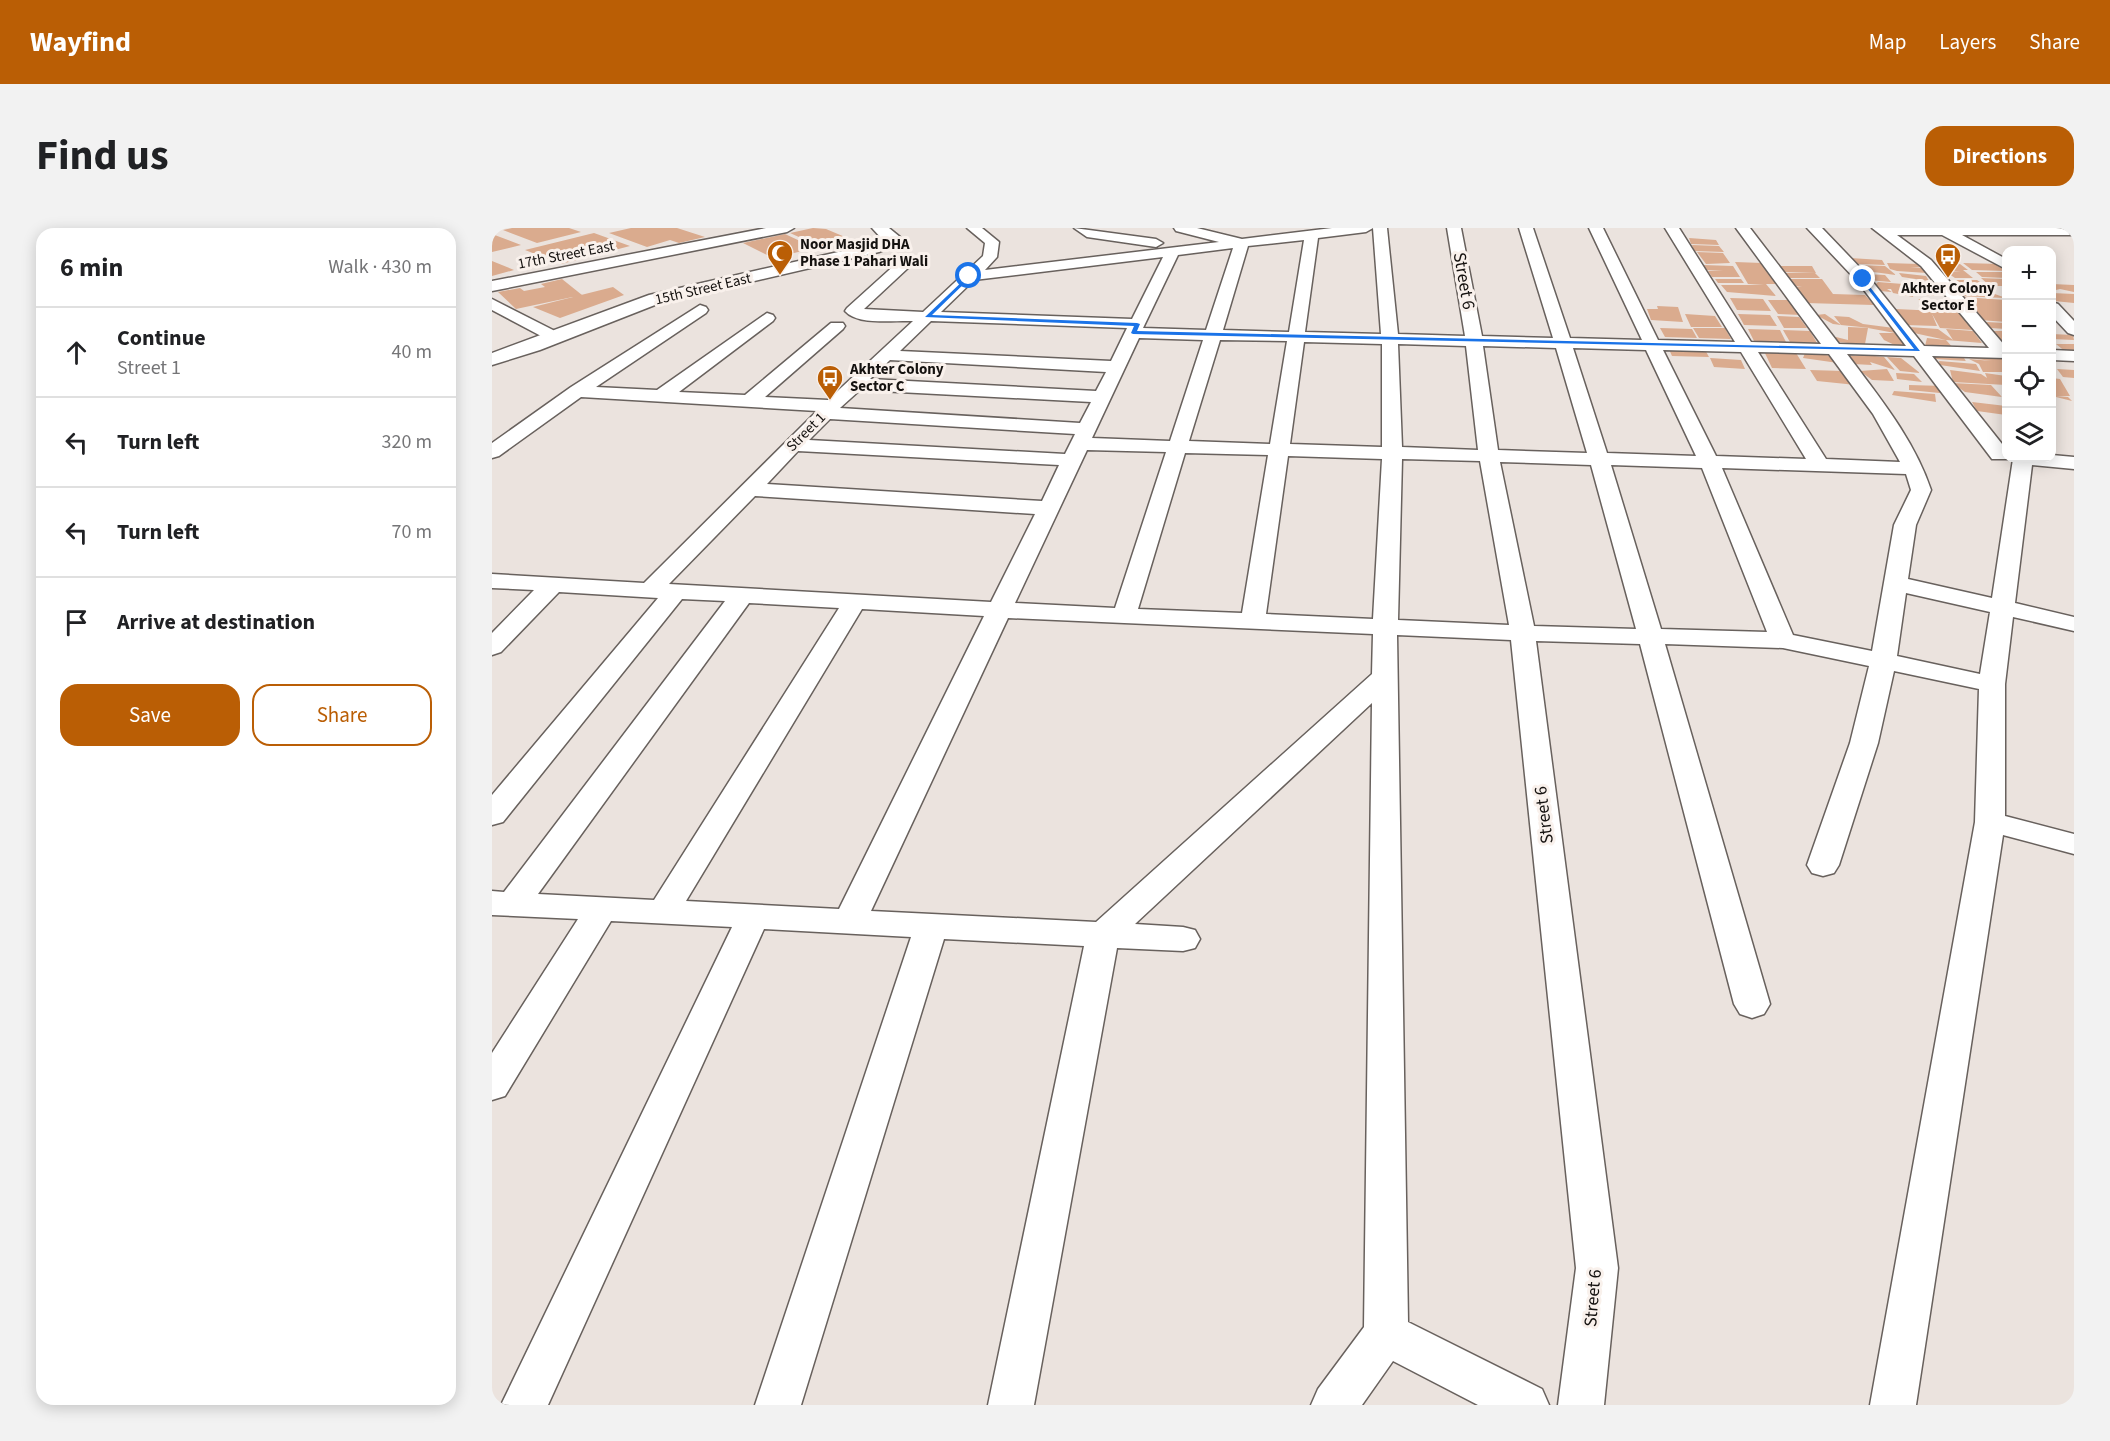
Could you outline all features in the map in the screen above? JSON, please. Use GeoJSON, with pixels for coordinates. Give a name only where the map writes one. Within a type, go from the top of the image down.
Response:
{"type":"FeatureCollection","features":[{"type":"Feature","properties":{"kind":"street","name":"17th Street East"},"geometry":{"type":"LineString","coordinates":[[492,286],[787,228]]}},
{"type":"Feature","properties":{"kind":"street","name":"15th Street East"},"geometry":{"type":"LineString","coordinates":[[536,340],[656,299],[874,249],[888,243],[892,237],[879,228]]}},
{"type":"Feature","properties":{"kind":"street","name":"Street 1"},"geometry":{"type":"LineString","coordinates":[[492,815],[664,589],[750,489],[829,410],[990,257],[993,242],[974,228]]}},
{"type":"Feature","properties":{"kind":"street"},"geometry":{"type":"LineString","coordinates":[[1081,228],[1087,233],[1164,244],[1178,251]]}},
{"type":"Feature","properties":{"kind":"street"},"geometry":{"type":"LineString","coordinates":[[1181,228],[1242,243]]}},
{"type":"Feature","properties":{"kind":"street"},"geometry":{"type":"LineString","coordinates":[[969,276],[1366,228]]}},
{"type":"Feature","properties":{"kind":"street"},"geometry":{"type":"LineString","coordinates":[[1334,1405],[1386,1334],[1385,627],[1392,454],[1390,338],[1380,228]]}},
{"type":"Feature","properties":{"kind":"street","name":"Street 6"},"geometry":{"type":"LineString","coordinates":[[1454,228],[1474,340],[1489,457],[1523,633],[1597,1268],[1581,1405]]}},
{"type":"Feature","properties":{"kind":"street"},"geometry":{"type":"LineString","coordinates":[[1526,228],[1564,342],[1651,637],[1752,1004]]}},
{"type":"Feature","properties":{"kind":"street"},"geometry":{"type":"LineString","coordinates":[[1596,228],[1710,464],[1783,640]]}},
{"type":"Feature","properties":{"kind":"street"},"geometry":{"type":"LineString","coordinates":[[1672,228],[1821,467]]}},
{"type":"Feature","properties":{"kind":"street"},"geometry":{"type":"LineString","coordinates":[[1743,228],[1882,413],[1914,468],[1921,490],[1905,525],[1883,661],[1864,743],[1823,865]]}},
{"type":"Feature","properties":{"kind":"street"},"geometry":{"type":"LineString","coordinates":[[1814,228],[1863,279],[1999,455],[2002,455]]}},
{"type":"Feature","properties":{"kind":"street"},"geometry":{"type":"LineString","coordinates":[[1881,229],[1946,232],[1997,230],[2068,232]]}},
{"type":"Feature","properties":{"kind":"street"},"geometry":{"type":"LineString","coordinates":[[1881,229],[1911,251],[2002,350]]}},
{"type":"Feature","properties":{"kind":"street"},"geometry":{"type":"LineString","coordinates":[[1946,232],[2001,262]]}},
{"type":"Feature","properties":{"kind":"street","name":"15th Street East"},"geometry":{"type":"LineString","coordinates":[[536,340],[617,304],[654,292],[859,245],[868,240],[862,233]]}},
{"type":"Feature","properties":{"kind":"street"},"geometry":{"type":"LineString","coordinates":[[1253,621],[1312,235]]}},
{"type":"Feature","properties":{"kind":"street"},"geometry":{"type":"LineString","coordinates":[[1124,616],[1242,243]]}},
{"type":"Feature","properties":{"kind":"street"},"geometry":{"type":"LineString","coordinates":[[850,921],[1117,367],[1126,335],[1178,251]]}},
{"type":"Feature","properties":{"kind":"street"},"geometry":{"type":"LineString","coordinates":[[903,265],[853,311],[860,314],[927,316],[1126,335],[1297,336],[2002,353]]}},
{"type":"Feature","properties":{"kind":"street"},"geometry":{"type":"LineString","coordinates":[[492,304],[536,340]]}},
{"type":"Feature","properties":{"kind":"street"},"geometry":{"type":"LineString","coordinates":[[492,452],[577,391],[700,310]]}},
{"type":"Feature","properties":{"kind":"street"},"geometry":{"type":"LineString","coordinates":[[2056,311],[2074,330]]}},
{"type":"Feature","properties":{"kind":"street"},"geometry":{"type":"LineString","coordinates":[[661,396],[767,318]]}},
{"type":"Feature","properties":{"kind":"street"},"geometry":{"type":"LineString","coordinates":[[748,401],[837,326]]}},
{"type":"Feature","properties":{"kind":"street"},"geometry":{"type":"LineString","coordinates":[[912,331],[1037,337]]}},
{"type":"Feature","properties":{"kind":"street"},"geometry":{"type":"LineString","coordinates":[[492,350],[536,340]]}},
{"type":"Feature","properties":{"kind":"street"},"geometry":{"type":"LineString","coordinates":[[492,359],[536,340]]}},
{"type":"Feature","properties":{"kind":"street"},"geometry":{"type":"LineString","coordinates":[[886,355],[1117,367]]}},
{"type":"Feature","properties":{"kind":"street"},"geometry":{"type":"LineString","coordinates":[[2056,355],[2074,356]]}},
{"type":"Feature","properties":{"kind":"street"},"geometry":{"type":"LineString","coordinates":[[856,384],[1102,397]]}},
{"type":"Feature","properties":{"kind":"street"},"geometry":{"type":"LineString","coordinates":[[577,391],[748,401],[1080,444]]}},
{"type":"Feature","properties":{"kind":"street"},"geometry":{"type":"LineString","coordinates":[[794,445],[1080,444],[1710,464],[1914,468]]}},
{"type":"Feature","properties":{"kind":"street"},"geometry":{"type":"LineString","coordinates":[[2056,461],[2074,463]]}},
{"type":"Feature","properties":{"kind":"street"},"geometry":{"type":"LineString","coordinates":[[1893,1405],[1990,822],[1992,684],[2024,462]]}},
{"type":"Feature","properties":{"kind":"street"},"geometry":{"type":"LineString","coordinates":[[750,489],[1049,508]]}},
{"type":"Feature","properties":{"kind":"street"},"geometry":{"type":"LineString","coordinates":[[492,581],[1124,616],[1523,633],[1783,640],[1992,684]]}},
{"type":"Feature","properties":{"kind":"street"},"geometry":{"type":"LineString","coordinates":[[1894,583],[2074,624]]}},
{"type":"Feature","properties":{"kind":"street"},"geometry":{"type":"LineString","coordinates":[[492,647],[553,584]]}},
{"type":"Feature","properties":{"kind":"street"},"geometry":{"type":"LineString","coordinates":[[502,904],[743,594]]}},
{"type":"Feature","properties":{"kind":"street"},"geometry":{"type":"LineString","coordinates":[[663,912],[855,601]]}},
{"type":"Feature","properties":{"kind":"street"},"geometry":{"type":"LineString","coordinates":[[1011,1405],[1103,935],[1385,676]]}},
{"type":"Feature","properties":{"kind":"street"},"geometry":{"type":"LineString","coordinates":[[1990,822],[2074,844]]}},
{"type":"Feature","properties":{"kind":"street"},"geometry":{"type":"LineString","coordinates":[[502,904],[1183,939]]}},
{"type":"Feature","properties":{"kind":"street"},"geometry":{"type":"LineString","coordinates":[[492,1084],[602,908]]}},
{"type":"Feature","properties":{"kind":"street"},"geometry":{"type":"LineString","coordinates":[[524,1405],[754,916]]}},
{"type":"Feature","properties":{"kind":"street"},"geometry":{"type":"LineString","coordinates":[[777,1405],[931,926]]}},
{"type":"Feature","properties":{"kind":"street"},"geometry":{"type":"LineString","coordinates":[[1386,1334],[1526,1405]]}},
{"type":"Feature","properties":{"kind":"building"},"geometry":{"type":"Polygon","coordinates":[[[569,228],[581,232],[537,243],[503,230],[569,228]]]}},
{"type":"Feature","properties":{"kind":"building"},"geometry":{"type":"Polygon","coordinates":[[[631,228],[677,228],[705,237],[679,243],[670,240],[647,247],[609,233],[631,228]]]}},
{"type":"Feature","properties":{"kind":"building"},"geometry":{"type":"Polygon","coordinates":[[[813,228],[826,229],[845,237],[839,239],[845,242],[821,247],[790,233],[813,228]]]}},
{"type":"Feature","properties":{"kind":"building"},"geometry":{"type":"Polygon","coordinates":[[[594,233],[630,246],[561,264],[525,250],[594,233]]]}},
{"type":"Feature","properties":{"kind":"building"},"geometry":{"type":"Polygon","coordinates":[[[492,234],[521,245],[492,252],[492,234]]]}},
{"type":"Feature","properties":{"kind":"building"},"geometry":{"type":"Polygon","coordinates":[[[785,234],[815,248],[773,258],[743,243],[785,234]]]}},
{"type":"Feature","properties":{"kind":"building"},"geometry":{"type":"Polygon","coordinates":[[[1689,238],[1716,240],[1719,245],[1691,244],[1689,238]]]}},
{"type":"Feature","properties":{"kind":"building"},"geometry":{"type":"Polygon","coordinates":[[[1692,245],[1719,246],[1724,252],[1694,251],[1692,245]]]}},
{"type":"Feature","properties":{"kind":"building"},"geometry":{"type":"Polygon","coordinates":[[[1697,252],[1723,253],[1730,263],[1706,264],[1697,252]]]}},
{"type":"Feature","properties":{"kind":"building"},"geometry":{"type":"Polygon","coordinates":[[[1850,258],[1882,260],[1885,265],[1859,264],[1852,262],[1850,258]]]}},
{"type":"Feature","properties":{"kind":"building"},"geometry":{"type":"Polygon","coordinates":[[[492,261],[514,270],[492,276],[492,261]]]}},
{"type":"Feature","properties":{"kind":"building"},"geometry":{"type":"Polygon","coordinates":[[[1735,262],[1762,263],[1780,284],[1766,284],[1776,296],[1727,292],[1721,285],[1764,285],[1748,284],[1735,262]]]}},
{"type":"Feature","properties":{"kind":"building"},"geometry":{"type":"Polygon","coordinates":[[[1887,263],[1919,264],[1921,267],[1910,267],[1925,268],[1936,281],[1932,280],[1927,273],[1890,269],[1887,263]]]}},
{"type":"Feature","properties":{"kind":"building"},"geometry":{"type":"Polygon","coordinates":[[[1963,263],[2002,265],[2002,271],[1972,270],[1963,263]]]}},
{"type":"Feature","properties":{"kind":"building"},"geometry":{"type":"Polygon","coordinates":[[[1960,264],[1968,270],[1963,270],[1973,278],[1955,278],[1946,272],[1961,271],[1952,271],[1949,265],[1960,264]]]}},
{"type":"Feature","properties":{"kind":"building"},"geometry":{"type":"Polygon","coordinates":[[[1703,265],[1733,266],[1740,277],[1712,277],[1708,271],[1723,271],[1705,270],[1703,265]]]}},
{"type":"Feature","properties":{"kind":"building"},"geometry":{"type":"Polygon","coordinates":[[[1858,265],[1885,266],[1896,275],[1866,271],[1858,265]]]}},
{"type":"Feature","properties":{"kind":"building"},"geometry":{"type":"Polygon","coordinates":[[[1779,266],[1812,266],[1816,273],[1783,272],[1779,266]]]}},
{"type":"Feature","properties":{"kind":"building"},"geometry":{"type":"Polygon","coordinates":[[[1976,272],[2002,272],[2002,278],[1982,277],[1976,272]]]}},
{"type":"Feature","properties":{"kind":"building"},"geometry":{"type":"Polygon","coordinates":[[[1785,273],[1815,273],[1820,278],[1789,278],[1785,273]]]}},
{"type":"Feature","properties":{"kind":"building"},"geometry":{"type":"Polygon","coordinates":[[[1899,273],[1926,276],[1929,281],[1902,277],[1899,273]]]}},
{"type":"Feature","properties":{"kind":"building"},"geometry":{"type":"Polygon","coordinates":[[[1864,274],[1885,275],[1891,282],[1868,280],[1864,274]]]}},
{"type":"Feature","properties":{"kind":"building"},"geometry":{"type":"Polygon","coordinates":[[[1981,278],[2002,279],[2002,286],[1990,286],[1981,278]]]}},
{"type":"Feature","properties":{"kind":"building"},"geometry":{"type":"Polygon","coordinates":[[[562,279],[582,295],[516,309],[498,292],[545,287],[541,284],[562,279]]]}},
{"type":"Feature","properties":{"kind":"building"},"geometry":{"type":"Polygon","coordinates":[[[1715,279],[1741,279],[1744,283],[1718,283],[1715,279]]]}},
{"type":"Feature","properties":{"kind":"building"},"geometry":{"type":"Polygon","coordinates":[[[1788,279],[1822,279],[1833,294],[1865,295],[1874,305],[1806,303],[1794,287],[1802,286],[1794,286],[1788,279]]]}},
{"type":"Feature","properties":{"kind":"building"},"geometry":{"type":"Polygon","coordinates":[[[1956,280],[1977,280],[1989,288],[1962,284],[1956,280]]]}},
{"type":"Feature","properties":{"kind":"building"},"geometry":{"type":"Polygon","coordinates":[[[1878,282],[1903,284],[1901,286],[1914,297],[1893,293],[1891,289],[1887,289],[1892,292],[1879,291],[1874,286],[1878,282]]]}},
{"type":"Feature","properties":{"kind":"building"},"geometry":{"type":"Polygon","coordinates":[[[2056,284],[2074,285],[2074,292],[2056,290],[2056,284]]]}},
{"type":"Feature","properties":{"kind":"building"},"geometry":{"type":"Polygon","coordinates":[[[613,287],[624,295],[560,318],[533,307],[613,287]]]}},
{"type":"Feature","properties":{"kind":"building"},"geometry":{"type":"Polygon","coordinates":[[[1911,288],[1923,289],[1939,296],[1911,295],[1911,288]]]}},
{"type":"Feature","properties":{"kind":"building"},"geometry":{"type":"Polygon","coordinates":[[[1956,291],[1992,293],[2002,298],[1959,296],[1956,291]]]}},
{"type":"Feature","properties":{"kind":"building"},"geometry":{"type":"Polygon","coordinates":[[[2056,293],[2074,294],[2074,303],[2056,301],[2056,293]]]}},
{"type":"Feature","properties":{"kind":"building"},"geometry":{"type":"Polygon","coordinates":[[[1963,297],[2002,300],[2002,322],[1980,320],[1963,297]]]}},
{"type":"Feature","properties":{"kind":"building"},"geometry":{"type":"Polygon","coordinates":[[[1730,298],[1763,299],[1771,311],[1737,310],[1730,298]]]}},
{"type":"Feature","properties":{"kind":"building"},"geometry":{"type":"Polygon","coordinates":[[[1918,299],[1926,300],[1934,307],[1955,310],[1935,310],[1918,299]]]}},
{"type":"Feature","properties":{"kind":"building"},"geometry":{"type":"Polygon","coordinates":[[[1768,300],[1790,300],[1801,315],[1778,314],[1768,300]]]}},
{"type":"Feature","properties":{"kind":"building"},"geometry":{"type":"Polygon","coordinates":[[[1657,306],[1678,307],[1683,322],[1651,320],[1647,309],[1658,309],[1657,306]]]}},
{"type":"Feature","properties":{"kind":"building"},"geometry":{"type":"Polygon","coordinates":[[[1896,309],[1959,312],[1973,330],[1940,328],[1932,314],[1937,326],[1906,325],[1896,309]]]}},
{"type":"Feature","properties":{"kind":"building"},"geometry":{"type":"Polygon","coordinates":[[[1685,314],[1715,316],[1722,327],[1691,327],[1685,314]]]}},
{"type":"Feature","properties":{"kind":"building"},"geometry":{"type":"Polygon","coordinates":[[[1738,314],[1770,315],[1777,326],[1744,325],[1738,314]]]}},
{"type":"Feature","properties":{"kind":"building"},"geometry":{"type":"Polygon","coordinates":[[[1825,314],[1841,325],[1833,324],[1816,315],[1825,314]]]}},
{"type":"Feature","properties":{"kind":"building"},"geometry":{"type":"Polygon","coordinates":[[[1777,316],[1799,317],[1807,328],[1784,328],[1777,316]]]}},
{"type":"Feature","properties":{"kind":"building"},"geometry":{"type":"Polygon","coordinates":[[[1834,316],[1849,317],[1863,324],[1894,328],[1895,333],[1868,328],[1865,344],[1832,342],[1836,337],[1848,340],[1848,327],[1871,328],[1841,325],[1834,316]]]}},
{"type":"Feature","properties":{"kind":"building"},"geometry":{"type":"Polygon","coordinates":[[[1986,322],[2002,323],[2002,329],[1990,328],[1986,322]]]}},
{"type":"Feature","properties":{"kind":"building"},"geometry":{"type":"Polygon","coordinates":[[[1909,327],[1938,329],[1953,340],[1946,329],[1973,331],[1982,343],[1946,340],[1914,333],[1909,327]]]}},
{"type":"Feature","properties":{"kind":"building"},"geometry":{"type":"Polygon","coordinates":[[[1660,328],[1692,329],[1697,338],[1665,337],[1660,328]]]}},
{"type":"Feature","properties":{"kind":"building"},"geometry":{"type":"Polygon","coordinates":[[[1693,328],[1725,328],[1731,339],[1699,338],[1693,328]]]}},
{"type":"Feature","properties":{"kind":"building"},"geometry":{"type":"Polygon","coordinates":[[[1748,329],[1780,330],[1786,342],[1754,341],[1748,329]]]}},
{"type":"Feature","properties":{"kind":"building"},"geometry":{"type":"Polygon","coordinates":[[[1783,330],[1810,331],[1817,343],[1790,342],[1783,330]]]}},
{"type":"Feature","properties":{"kind":"building"},"geometry":{"type":"Polygon","coordinates":[[[1989,331],[2002,331],[2002,346],[1989,331]]]}},
{"type":"Feature","properties":{"kind":"building"},"geometry":{"type":"Polygon","coordinates":[[[1879,333],[1898,333],[1910,347],[1901,348],[1884,340],[1879,333]]]}},
{"type":"Feature","properties":{"kind":"building"},"geometry":{"type":"Polygon","coordinates":[[[2056,334],[2073,335],[2074,340],[2056,339],[2056,334]]]}},
{"type":"Feature","properties":{"kind":"building"},"geometry":{"type":"Polygon","coordinates":[[[1927,338],[1946,340],[1955,350],[1925,346],[1927,338]]]}},
{"type":"Feature","properties":{"kind":"building"},"geometry":{"type":"Polygon","coordinates":[[[2056,344],[2074,344],[2074,353],[2067,353],[2056,344]]]}},
{"type":"Feature","properties":{"kind":"building"},"geometry":{"type":"Polygon","coordinates":[[[1667,345],[1703,346],[1709,357],[1672,356],[1667,345]]]}},
{"type":"Feature","properties":{"kind":"building"},"geometry":{"type":"Polygon","coordinates":[[[1793,348],[1806,369],[1772,368],[1763,349],[1793,348]]]}},
{"type":"Feature","properties":{"kind":"building"},"geometry":{"type":"Polygon","coordinates":[[[1805,353],[1834,356],[1838,363],[1803,358],[1805,353]]]}},
{"type":"Feature","properties":{"kind":"building"},"geometry":{"type":"Polygon","coordinates":[[[1931,353],[1962,355],[1966,361],[1935,359],[1931,353]]]}},
{"type":"Feature","properties":{"kind":"building"},"geometry":{"type":"Polygon","coordinates":[[[1968,353],[2001,356],[2002,372],[1983,372],[1979,364],[1969,359],[1992,361],[1969,358],[1968,353]]]}},
{"type":"Feature","properties":{"kind":"building"},"geometry":{"type":"Polygon","coordinates":[[[1846,356],[1884,357],[1895,370],[1870,362],[1872,365],[1853,364],[1846,356]]]}},
{"type":"Feature","properties":{"kind":"building"},"geometry":{"type":"Polygon","coordinates":[[[1887,357],[1901,358],[1920,373],[1900,371],[1887,357]]]}},
{"type":"Feature","properties":{"kind":"building"},"geometry":{"type":"Polygon","coordinates":[[[1710,358],[1741,360],[1745,369],[1714,367],[1710,358]]]}},
{"type":"Feature","properties":{"kind":"building"},"geometry":{"type":"Polygon","coordinates":[[[1939,361],[1976,364],[1980,371],[1940,365],[1939,361]]]}},
{"type":"Feature","properties":{"kind":"building"},"geometry":{"type":"Polygon","coordinates":[[[1887,369],[1894,381],[1872,380],[1860,371],[1887,369]]]}},
{"type":"Feature","properties":{"kind":"building"},"geometry":{"type":"Polygon","coordinates":[[[2057,369],[2074,370],[2074,378],[2063,377],[2057,369]]]}},
{"type":"Feature","properties":{"kind":"building"},"geometry":{"type":"Polygon","coordinates":[[[1810,370],[1843,371],[1856,385],[1817,381],[1810,370]]]}},
{"type":"Feature","properties":{"kind":"building"},"geometry":{"type":"Polygon","coordinates":[[[1950,370],[1981,374],[1987,378],[1985,373],[2002,375],[2002,385],[1953,382],[1950,370]]]}},
{"type":"Feature","properties":{"kind":"building"},"geometry":{"type":"Polygon","coordinates":[[[1896,373],[1914,374],[1922,382],[1897,379],[1896,373]]]}},
{"type":"Feature","properties":{"kind":"building"},"geometry":{"type":"Polygon","coordinates":[[[2056,378],[2060,379],[2070,396],[2056,396],[2056,378]]]}},
{"type":"Feature","properties":{"kind":"building"},"geometry":{"type":"Polygon","coordinates":[[[1952,383],[1991,385],[2002,397],[1965,392],[1952,383]]]}},
{"type":"Feature","properties":{"kind":"building"},"geometry":{"type":"Polygon","coordinates":[[[1909,385],[1943,386],[1950,394],[1909,390],[1909,385]]]}},
{"type":"Feature","properties":{"kind":"building"},"geometry":{"type":"Polygon","coordinates":[[[1894,391],[1935,394],[1936,402],[1892,395],[1894,391]]]}},
{"type":"Feature","properties":{"kind":"building"},"geometry":{"type":"Polygon","coordinates":[[[2056,396],[2068,397],[2072,401],[2056,397],[2056,396]]]}},
{"type":"Feature","properties":{"kind":"building"},"geometry":{"type":"Polygon","coordinates":[[[1972,402],[2002,406],[2002,414],[1977,411],[1972,402]]]}},
{"type":"Feature","properties":{"kind":"place","name":"Noor Masjid DHA Phase 1 Pahari Wali"},"geometry":{"type":"Point","coordinates":[780,276]}},
{"type":"Feature","properties":{"kind":"place","name":"Akhter Colony Sector E"},"geometry":{"type":"Point","coordinates":[1948,279]}},
{"type":"Feature","properties":{"kind":"place","name":"Akhter Colony Sector C"},"geometry":{"type":"Point","coordinates":[830,401]}},
{"type":"Feature","properties":{"kind":"route"},"geometry":{"type":"LineString","coordinates":[[969,276],[927,316],[1137,324],[1133,333],[1918,351],[1863,279]]}}]}
